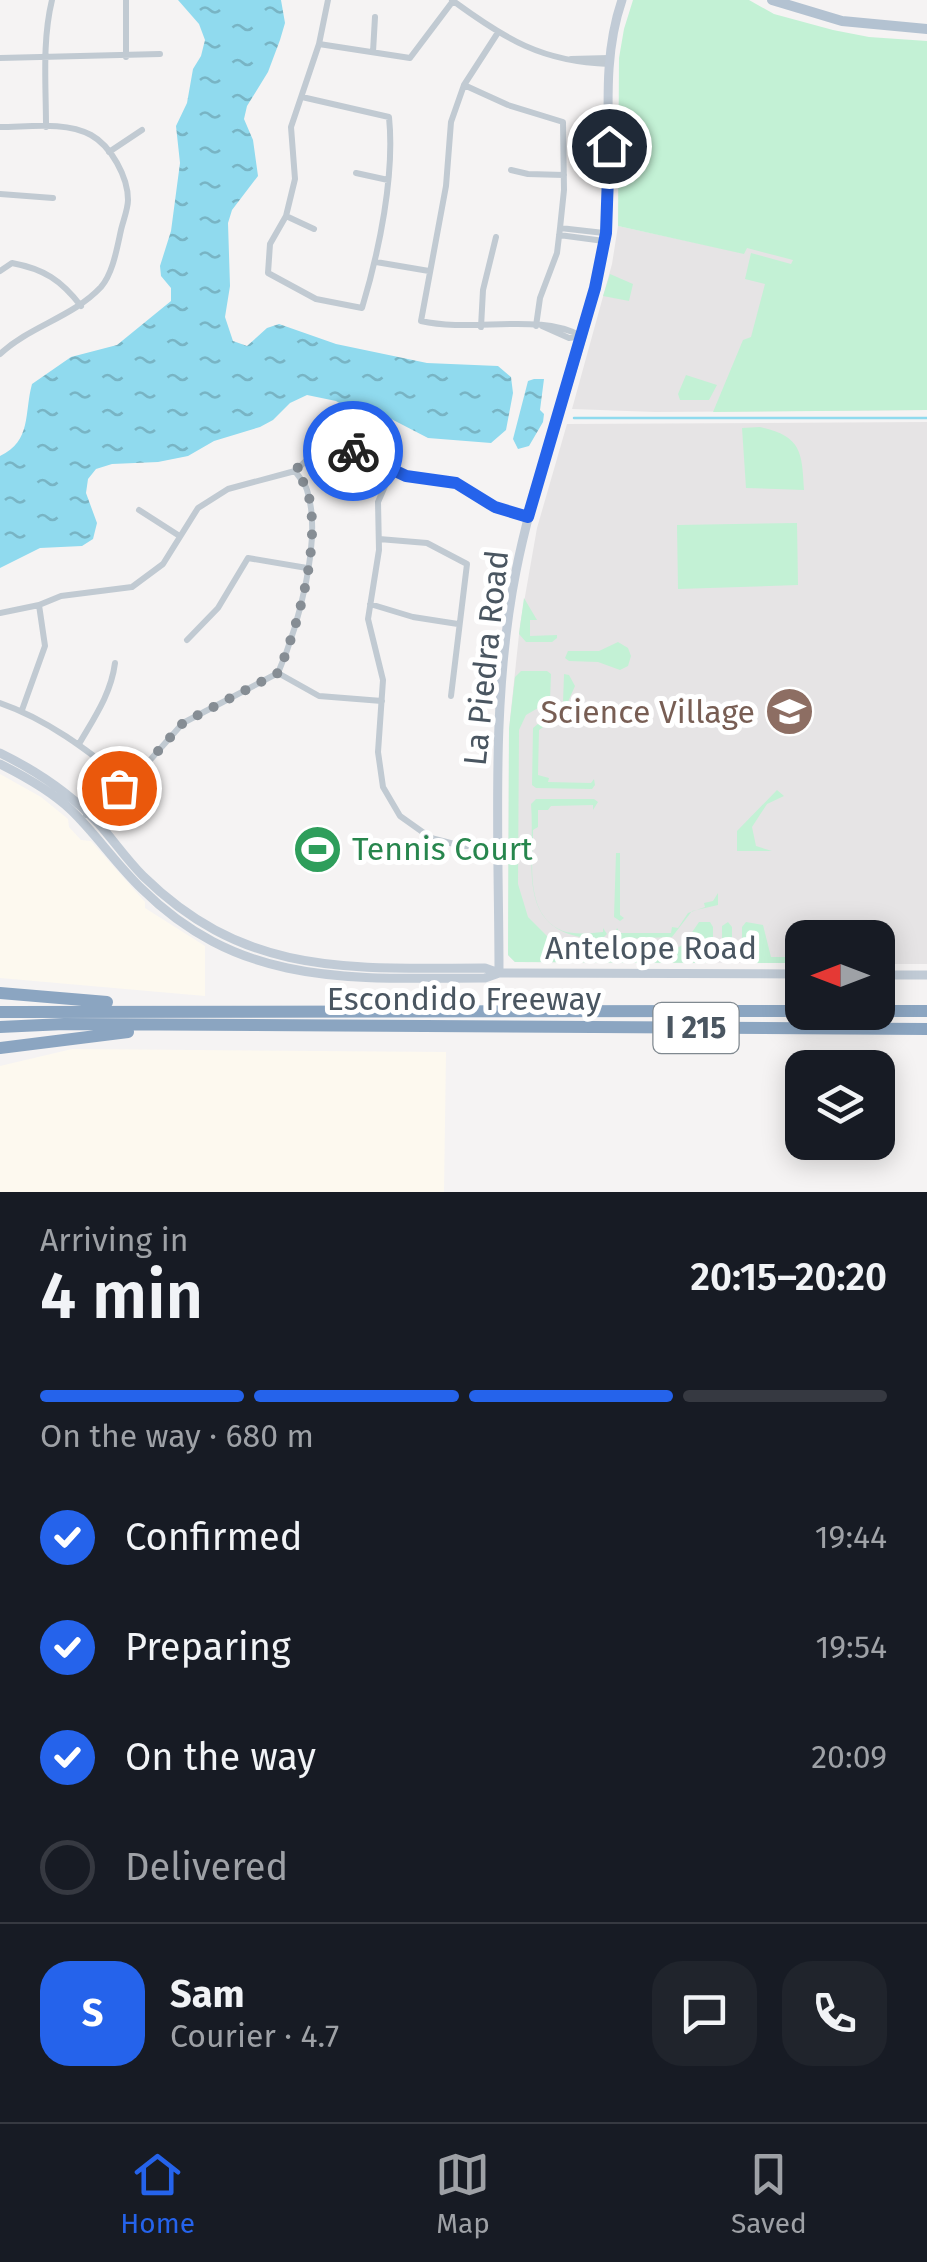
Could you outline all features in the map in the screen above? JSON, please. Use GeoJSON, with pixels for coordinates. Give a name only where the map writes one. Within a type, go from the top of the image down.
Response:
{"type":"FeatureCollection","features":[{"type":"Feature","properties":{"kind":"highway"},"geometry":{"type":"LineString","coordinates":[[0,993],[96,1002],[224,1004],[239,1010]]}},
{"type":"Feature","properties":{"kind":"highway","name":"Escondido Freeway"},"geometry":{"type":"LineString","coordinates":[[0,1012],[785,1010]]}},
{"type":"Feature","properties":{"kind":"highway"},"geometry":{"type":"LineString","coordinates":[[895,1011],[927,1011]]}},
{"type":"Feature","properties":{"kind":"highway"},"geometry":{"type":"LineString","coordinates":[[0,1048],[101,1034],[208,1031],[229,1025]]}},
{"type":"Feature","properties":{"kind":"highway","name":"Escondido Freeway"},"geometry":{"type":"LineString","coordinates":[[0,1027],[927,1029]]}},
{"type":"Feature","properties":{"kind":"main road","name":"La Piedra Road"},"geometry":{"type":"LineString","coordinates":[[498,973],[502,687],[514,577],[605,237],[609,61],[622,0]]}},
{"type":"Feature","properties":{"kind":"main road"},"geometry":{"type":"LineString","coordinates":[[772,0],[813,7],[865,25],[927,29]]}},
{"type":"Feature","properties":{"kind":"main road","name":"Antelope Road"},"geometry":{"type":"LineString","coordinates":[[0,753],[56,786],[88,818],[159,906],[201,935],[246,957],[289,970],[340,978],[485,978],[498,973],[785,974]]}},
{"type":"Feature","properties":{"kind":"main road","name":"Antelope Road"},"geometry":{"type":"LineString","coordinates":[[0,764],[88,818]]}},
{"type":"Feature","properties":{"kind":"main road"},"geometry":{"type":"LineString","coordinates":[[895,975],[927,975]]}},
{"type":"Feature","properties":{"kind":"street"},"geometry":{"type":"LineString","coordinates":[[46,126],[45,58],[52,0]]}},
{"type":"Feature","properties":{"kind":"street"},"geometry":{"type":"LineString","coordinates":[[126,0],[126,57]]}},
{"type":"Feature","properties":{"kind":"street"},"geometry":{"type":"LineString","coordinates":[[302,97],[389,117],[392,145],[388,180],[376,262],[362,308],[316,298],[268,274],[270,244],[286,216],[296,179],[291,127],[319,44],[328,0]]}},
{"type":"Feature","properties":{"kind":"street"},"geometry":{"type":"LineString","coordinates":[[319,44],[410,58],[453,0],[497,34],[530,50],[570,60],[578,56],[609,61]]}},
{"type":"Feature","properties":{"kind":"street"},"geometry":{"type":"LineString","coordinates":[[372,52],[375,17]]}},
{"type":"Feature","properties":{"kind":"street"},"geometry":{"type":"LineString","coordinates":[[497,34],[464,85],[451,122],[448,172],[422,321],[481,327],[548,324],[581,336]]}},
{"type":"Feature","properties":{"kind":"street"},"geometry":{"type":"LineString","coordinates":[[0,58],[160,54]]}},
{"type":"Feature","properties":{"kind":"street"},"geometry":{"type":"LineString","coordinates":[[464,85],[508,105],[563,122],[560,232],[543,283],[539,326]]}},
{"type":"Feature","properties":{"kind":"street"},"geometry":{"type":"LineString","coordinates":[[0,128],[46,126],[91,136],[109,152],[122,172],[128,200],[118,248],[105,282],[81,306],[16,339],[0,354]]}},
{"type":"Feature","properties":{"kind":"street"},"geometry":{"type":"LineString","coordinates":[[109,152],[142,130]]}},
{"type":"Feature","properties":{"kind":"street"},"geometry":{"type":"LineString","coordinates":[[511,170],[564,176]]}},
{"type":"Feature","properties":{"kind":"street"},"geometry":{"type":"LineString","coordinates":[[356,173],[388,180]]}},
{"type":"Feature","properties":{"kind":"street"},"geometry":{"type":"LineString","coordinates":[[0,194],[54,198]]}},
{"type":"Feature","properties":{"kind":"street"},"geometry":{"type":"LineString","coordinates":[[286,216],[314,229]]}},
{"type":"Feature","properties":{"kind":"street"},"geometry":{"type":"LineString","coordinates":[[560,232],[605,237]]}},
{"type":"Feature","properties":{"kind":"street"},"geometry":{"type":"LineString","coordinates":[[481,327],[483,290],[496,237]]}},
{"type":"Feature","properties":{"kind":"street"},"geometry":{"type":"LineString","coordinates":[[376,262],[429,271]]}},
{"type":"Feature","properties":{"kind":"street"},"geometry":{"type":"LineString","coordinates":[[0,271],[12,264],[48,272],[65,285],[81,306]]}},
{"type":"Feature","properties":{"kind":"street"},"geometry":{"type":"LineString","coordinates":[[0,613],[61,596],[132,587],[163,564],[198,508],[228,489],[295,470],[309,458],[344,450],[360,452],[392,470],[418,478],[456,483],[495,507],[528,517]]}},
{"type":"Feature","properties":{"kind":"street"},"geometry":{"type":"LineString","coordinates":[[88,818],[108,794],[143,768],[183,723],[278,673],[297,618],[312,517],[306,488],[295,470]]}},
{"type":"Feature","properties":{"kind":"street"},"geometry":{"type":"LineString","coordinates":[[392,470],[378,502],[370,604],[369,632],[380,663],[382,701],[378,770],[400,816],[414,828],[446,844],[498,846]]}},
{"type":"Feature","properties":{"kind":"street"},"geometry":{"type":"LineString","coordinates":[[139,510],[178,535]]}},
{"type":"Feature","properties":{"kind":"street"},"geometry":{"type":"LineString","coordinates":[[378,539],[427,543],[466,564],[451,696]]}},
{"type":"Feature","properties":{"kind":"street"},"geometry":{"type":"LineString","coordinates":[[187,640],[218,608],[248,558],[307,568]]}},
{"type":"Feature","properties":{"kind":"street"},"geometry":{"type":"LineString","coordinates":[[370,604],[413,617],[458,624]]}},
{"type":"Feature","properties":{"kind":"street"},"geometry":{"type":"LineString","coordinates":[[22,710],[45,646],[39,605]]}},
{"type":"Feature","properties":{"kind":"street"},"geometry":{"type":"LineString","coordinates":[[79,744],[113,680],[115,663]]}},
{"type":"Feature","properties":{"kind":"street"},"geometry":{"type":"LineString","coordinates":[[278,673],[319,696],[382,701]]}},
{"type":"Feature","properties":{"kind":"street"},"geometry":{"type":"LineString","coordinates":[[0,703],[22,710],[79,744],[126,781]]}},
{"type":"Feature","properties":{"kind":"shaded area"},"geometry":{"type":"Polygon","coordinates":[[[618,226],[743,253],[746,248],[927,250],[927,410],[572,409],[612,264],[618,226]]]}},
{"type":"Feature","properties":{"kind":"shaded area"},"geometry":{"type":"Polygon","coordinates":[[[927,422],[927,964],[895,964],[895,920],[785,920],[785,963],[515,962],[508,955],[509,729],[520,625],[537,528],[567,424],[927,422]]]}},
{"type":"Feature","properties":{"kind":"shaded area"},"geometry":{"type":"Polygon","coordinates":[[[0,774],[41,797],[68,819],[69,827],[81,840],[91,841],[145,902],[145,908],[205,946],[205,996],[0,978],[0,774]]]}},
{"type":"Feature","properties":{"kind":"shaded area"},"geometry":{"type":"Polygon","coordinates":[[[72,1049],[446,1052],[444,1192],[0,1192],[0,1066],[72,1049]]]}},
{"type":"Feature","properties":{"kind":"green space"},"geometry":{"type":"Polygon","coordinates":[[[633,0],[749,0],[774,14],[833,30],[927,41],[927,410],[713,412],[743,340],[751,337],[765,284],[745,279],[751,253],[791,264],[793,260],[747,248],[744,254],[618,226],[619,58],[633,0]]]}},
{"type":"Feature","properties":{"kind":"green space"},"geometry":{"type":"Polygon","coordinates":[[[610,274],[633,284],[629,301],[603,296],[610,274]]]}},
{"type":"Feature","properties":{"kind":"green space"},"geometry":{"type":"Polygon","coordinates":[[[686,375],[717,385],[709,400],[680,400],[678,394],[686,375]]]}},
{"type":"Feature","properties":{"kind":"green space"},"geometry":{"type":"Polygon","coordinates":[[[760,427],[784,435],[797,447],[804,490],[746,488],[742,428],[760,427]]]}},
{"type":"Feature","properties":{"kind":"green space"},"geometry":{"type":"Polygon","coordinates":[[[797,523],[798,585],[678,589],[677,525],[797,523]]]}},
{"type":"Feature","properties":{"kind":"green space"},"geometry":{"type":"Polygon","coordinates":[[[524,598],[537,620],[530,620],[530,636],[557,635],[552,642],[526,642],[519,634],[524,598]]]}},
{"type":"Feature","properties":{"kind":"green space"},"geometry":{"type":"Polygon","coordinates":[[[618,642],[628,648],[631,656],[628,666],[620,670],[598,662],[565,658],[568,651],[599,651],[618,642]]]}},
{"type":"Feature","properties":{"kind":"green space"},"geometry":{"type":"Polygon","coordinates":[[[521,671],[551,674],[550,701],[526,715],[519,730],[518,884],[528,917],[553,942],[578,951],[674,950],[684,944],[699,922],[710,922],[713,956],[705,963],[515,962],[508,955],[509,729],[515,677],[521,671]]]}},
{"type":"Feature","properties":{"kind":"green space"},"geometry":{"type":"Polygon","coordinates":[[[564,674],[569,675],[575,686],[563,713],[539,730],[538,775],[549,778],[548,782],[591,783],[594,779],[592,789],[532,785],[533,728],[563,703],[564,674]]]}},
{"type":"Feature","properties":{"kind":"green space"},"geometry":{"type":"Polygon","coordinates":[[[777,790],[784,796],[767,804],[752,827],[756,846],[772,851],[737,851],[737,831],[777,790]]]}},
{"type":"Feature","properties":{"kind":"green space"},"geometry":{"type":"Polygon","coordinates":[[[536,799],[598,802],[593,810],[593,805],[538,810],[538,827],[533,830],[533,882],[532,873],[531,804],[536,799]]]}},
{"type":"Feature","properties":{"kind":"green space","name":"Tennis Court"},"geometry":{"type":"Polygon","coordinates":[[[305,841],[331,842],[332,855],[304,856],[305,841]]]}},
{"type":"Feature","properties":{"kind":"green space"},"geometry":{"type":"Polygon","coordinates":[[[616,853],[620,853],[620,915],[624,918],[620,921],[614,917],[616,853]]]}},
{"type":"Feature","properties":{"kind":"green space"},"geometry":{"type":"Polygon","coordinates":[[[718,893],[718,905],[697,910],[713,901],[718,893]]]}},
{"type":"Feature","properties":{"kind":"green space"},"geometry":{"type":"Polygon","coordinates":[[[691,912],[672,937],[614,936],[617,928],[620,933],[671,933],[672,927],[678,928],[691,912]]]}},
{"type":"Feature","properties":{"kind":"green space"},"geometry":{"type":"Polygon","coordinates":[[[728,922],[732,927],[732,959],[726,963],[722,959],[722,926],[728,922]]]}},
{"type":"Feature","properties":{"kind":"green space"},"geometry":{"type":"Polygon","coordinates":[[[746,922],[763,925],[771,957],[785,957],[785,963],[749,963],[742,956],[742,927],[746,922]]]}},
{"type":"Feature","properties":{"kind":"green space"},"geometry":{"type":"Polygon","coordinates":[[[603,928],[607,934],[602,939],[566,932],[603,932],[603,928]]]}},
{"type":"Feature","properties":{"kind":"water"},"geometry":{"type":"Polygon","coordinates":[[[178,0],[281,0],[285,23],[268,72],[247,106],[244,119],[253,140],[258,176],[232,210],[228,223],[230,286],[225,317],[233,341],[247,346],[267,328],[279,324],[336,344],[427,363],[498,366],[511,377],[513,393],[506,430],[491,443],[428,438],[370,408],[349,409],[336,401],[307,395],[260,427],[214,441],[188,456],[96,469],[88,479],[86,493],[97,523],[93,539],[82,546],[40,548],[0,568],[0,456],[22,434],[32,384],[71,357],[117,345],[171,301],[171,288],[161,276],[160,266],[171,231],[180,163],[176,126],[187,103],[193,69],[205,40],[199,24],[178,0]]]}},
{"type":"Feature","properties":{"kind":"water"},"geometry":{"type":"Polygon","coordinates":[[[544,379],[540,410],[543,422],[529,446],[518,449],[513,439],[528,381],[544,379]]]}},
{"type":"Feature","properties":{"kind":"waterway"},"geometry":{"type":"LineString","coordinates":[[574,418],[927,418]]}},
{"type":"Feature","properties":{"kind":"way so far"},"geometry":{"type":"LineString","coordinates":[[119,788],[143,768],[183,723],[278,673],[297,618],[312,517],[306,488],[295,470],[309,458],[326,452],[353,451]]}},
{"type":"Feature","properties":{"kind":"place","name":"Science Village"},"geometry":{"type":"Point","coordinates":[790,712]}},
{"type":"Feature","properties":{"kind":"place","name":"Tennis Court"},"geometry":{"type":"Point","coordinates":[317,849]}},
{"type":"Feature","properties":{"kind":"route"},"geometry":{"type":"LineString","coordinates":[[353,451],[406,476],[456,483],[495,507],[528,517],[595,288],[606,233],[609,146]]}}]}
